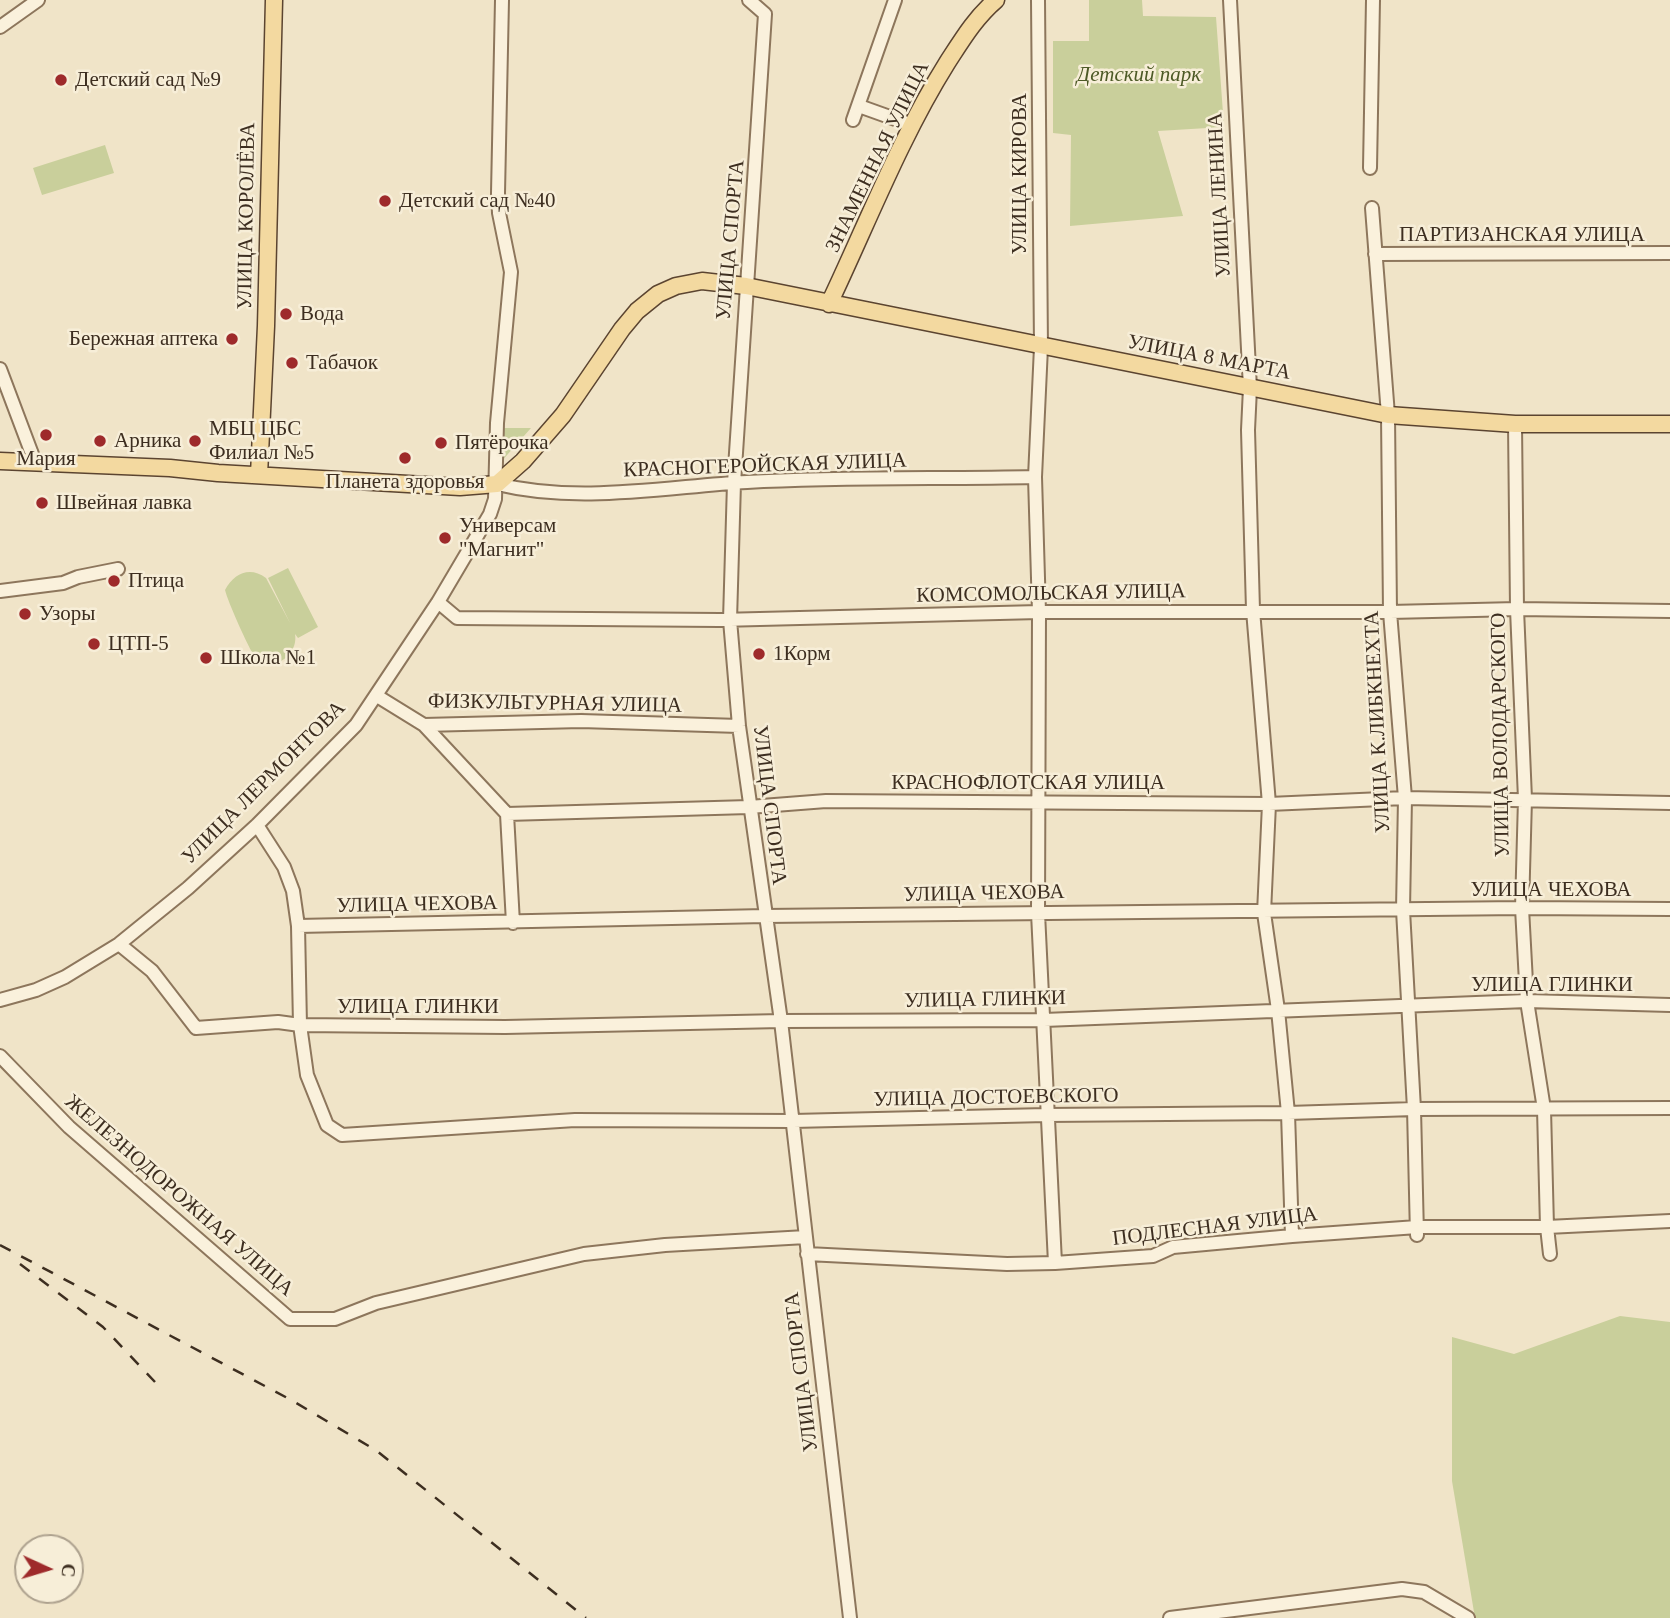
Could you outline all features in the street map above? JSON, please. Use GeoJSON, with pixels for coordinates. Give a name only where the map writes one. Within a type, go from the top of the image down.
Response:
{"type":"FeatureCollection","features":[{"type":"Feature","properties":{"kind":"main road","name":"УЛИЦА КОРОЛЁВА"},"geometry":{"type":"LineString","coordinates":[[259,475],[274,0]]}},
{"type":"Feature","properties":{"kind":"main road","name":"ЗНАМЕННАЯ УЛИЦА"},"geometry":{"type":"LineString","coordinates":[[830,304],[912,125],[968,31],[982,12],[996,0]]}},
{"type":"Feature","properties":{"kind":"main road","name":"УЛИЦА ЛЕРМОНТОВА"},"geometry":{"type":"LineString","coordinates":[[498,484],[540,443],[563,415],[622,329],[637,311],[658,294],[676,286],[702,281],[746,286]]}},
{"type":"Feature","properties":{"kind":"main road","name":"УЛИЦА 8 МАРТА"},"geometry":{"type":"LineString","coordinates":[[746,286],[1388,415],[1515,424],[1670,424]]}},
{"type":"Feature","properties":{"kind":"main road"},"geometry":{"type":"LineString","coordinates":[[0,461],[170,468],[460,487],[498,484]]}},
{"type":"Feature","properties":{"kind":"street"},"geometry":{"type":"LineString","coordinates":[[0,27],[38,0]]}},
{"type":"Feature","properties":{"kind":"street"},"geometry":{"type":"LineString","coordinates":[[498,484],[497,423],[511,272],[499,213],[498,193],[502,0]]}},
{"type":"Feature","properties":{"kind":"street","name":"УЛИЦА СПОРТА"},"geometry":{"type":"LineString","coordinates":[[749,0],[765,14],[734,483],[730,620],[739,726],[781,1021],[850,1618]]}},
{"type":"Feature","properties":{"kind":"street"},"geometry":{"type":"LineString","coordinates":[[853,120],[895,0]]}},
{"type":"Feature","properties":{"kind":"street","name":"УЛИЦА КИРОВА"},"geometry":{"type":"LineString","coordinates":[[1038,0],[1041,347],[1035,477],[1038,913],[1055,1263]]}},
{"type":"Feature","properties":{"kind":"street","name":"УЛИЦА ЛЕНИНА"},"geometry":{"type":"LineString","coordinates":[[1230,0],[1250,388],[1248,430],[1252,610],[1269,804],[1264,913],[1278,1010],[1288,1113],[1292,1236]]}},
{"type":"Feature","properties":{"kind":"street"},"geometry":{"type":"LineString","coordinates":[[1370,168],[1373,0]]}},
{"type":"Feature","properties":{"kind":"street"},"geometry":{"type":"LineString","coordinates":[[859,106],[912,125]]}},
{"type":"Feature","properties":{"kind":"street","name":"УЛИЦА К.ЛИБКНЕХТА"},"geometry":{"type":"LineString","coordinates":[[1372,208],[1388,415],[1390,612],[1405,798],[1403,910],[1414,1109],[1417,1231]]}},
{"type":"Feature","properties":{"kind":"street","name":"ПАРТИЗАНСКАЯ УЛИЦА"},"geometry":{"type":"LineString","coordinates":[[1374,254],[1670,253]]}},
{"type":"Feature","properties":{"kind":"street"},"geometry":{"type":"LineString","coordinates":[[0,369],[35,462]]}},
{"type":"Feature","properties":{"kind":"street","name":"УЛИЦА ВОЛОДАРСКОГО"},"geometry":{"type":"LineString","coordinates":[[1515,424],[1517,609],[1525,799],[1522,908],[1527,1002],[1544,1109],[1550,1254]]}},
{"type":"Feature","properties":{"kind":"street","name":"КРАСНОГЕРОЙСКАЯ УЛИЦА"},"geometry":{"type":"LineString","coordinates":[[498,484],[531,491],[568,494],[680,489],[734,483],[1035,477]]}},
{"type":"Feature","properties":{"kind":"street","name":"УЛИЦА ЛЕРМОНТОВА"},"geometry":{"type":"LineString","coordinates":[[0,1000],[36,990],[119,944],[188,888],[257,825],[340,741],[377,696],[438,602],[490,514],[498,484]]}},
{"type":"Feature","properties":{"kind":"street"},"geometry":{"type":"LineString","coordinates":[[0,591],[63,583],[78,577],[118,569]]}},
{"type":"Feature","properties":{"kind":"street","name":"КОМСОМОЛЬСКАЯ УЛИЦА"},"geometry":{"type":"LineString","coordinates":[[438,602],[457,618],[730,620],[1038,612],[1390,612],[1517,609],[1670,611]]}},
{"type":"Feature","properties":{"kind":"street","name":"ФИЗКУЛЬТУРНАЯ УЛИЦА"},"geometry":{"type":"LineString","coordinates":[[377,696],[424,726],[580,721],[739,726]]}},
{"type":"Feature","properties":{"kind":"street"},"geometry":{"type":"LineString","coordinates":[[424,726],[507,814],[513,923]]}},
{"type":"Feature","properties":{"kind":"street","name":"КРАСНОФЛОТСКАЯ УЛИЦА"},"geometry":{"type":"LineString","coordinates":[[507,814],[749,807],[826,802],[1269,804],[1405,798],[1670,803]]}},
{"type":"Feature","properties":{"kind":"street"},"geometry":{"type":"LineString","coordinates":[[257,825],[284,867],[293,891],[298,926],[300,1025]]}},
{"type":"Feature","properties":{"kind":"street","name":"УЛИЦА ЧЕХОВА"},"geometry":{"type":"LineString","coordinates":[[298,926],[765,916],[1264,913],[1522,908],[1670,909]]}},
{"type":"Feature","properties":{"kind":"street","name":"УЛИЦА ГЛИНКИ"},"geometry":{"type":"LineString","coordinates":[[119,944],[152,971],[196,1028],[278,1022],[300,1025],[505,1027],[781,1021],[1044,1020],[1527,1002],[1670,1005]]}},
{"type":"Feature","properties":{"kind":"street","name":"УЛИЦА ДОСТОЕВСКОГО"},"geometry":{"type":"LineString","coordinates":[[300,1025],[307,1075],[327,1125],[342,1135],[575,1119],[793,1121],[1414,1109],[1670,1108]]}},
{"type":"Feature","properties":{"kind":"street","name":"ЖЕЛЕЗНОДОРОЖНАЯ УЛИЦА"},"geometry":{"type":"LineString","coordinates":[[0,1056],[69,1128],[290,1319],[335,1319],[376,1303],[584,1254],[664,1245],[806,1237]]}},
{"type":"Feature","properties":{"kind":"street","name":"ПОДЛЕСНАЯ УЛИЦА"},"geometry":{"type":"LineString","coordinates":[[807,1254],[1007,1264],[1055,1263],[1153,1256],[1173,1247],[1292,1236],[1670,1221]]}},
{"type":"Feature","properties":{"kind":"street"},"geometry":{"type":"LineString","coordinates":[[1170,1618],[1402,1589],[1424,1592],[1468,1618]]}},
{"type":"Feature","properties":{"kind":"green space","name":"Детский парк"},"geometry":{"type":"Polygon","coordinates":[[[1089,0],[1142,0],[1143,16],[1216,17],[1224,127],[1158,131],[1183,216],[1070,226],[1071,135],[1053,133],[1053,41],[1089,41],[1089,0]]]}},
{"type":"Feature","properties":{"kind":"green space"},"geometry":{"type":"Polygon","coordinates":[[[105,145],[114,173],[42,195],[33,168],[105,145]]]}},
{"type":"Feature","properties":{"kind":"green space"},"geometry":{"type":"Polygon","coordinates":[[[501,428],[531,428],[500,463],[501,428]]]}},
{"type":"Feature","properties":{"kind":"green space"},"geometry":{"type":"Polygon","coordinates":[[[288,568],[318,627],[298,638],[295,634],[293,649],[288,656],[268,664],[261,662],[252,652],[225,590],[233,579],[243,573],[260,574],[266,578],[290,623],[268,578],[288,568]]]}},
{"type":"Feature","properties":{"kind":"green space"},"geometry":{"type":"Polygon","coordinates":[[[1620,1316],[1670,1322],[1670,1618],[1475,1618],[1452,1481],[1452,1337],[1514,1354],[1620,1316]]]}},
{"type":"Feature","properties":{"kind":"railway"},"geometry":{"type":"LineString","coordinates":[[0,1245],[293,1401],[377,1451],[586,1618]]}},
{"type":"Feature","properties":{"kind":"railway"},"geometry":{"type":"LineString","coordinates":[[20,1264],[103,1327],[155,1382]]}},
{"type":"Feature","properties":{"kind":"place","name":"Детский сад №9"},"geometry":{"type":"Point","coordinates":[61,80]}},
{"type":"Feature","properties":{"kind":"place","name":"Детский сад №40"},"geometry":{"type":"Point","coordinates":[385,201]}},
{"type":"Feature","properties":{"kind":"place","name":"Вода"},"geometry":{"type":"Point","coordinates":[286,314]}},
{"type":"Feature","properties":{"kind":"place","name":"Бережная аптека"},"geometry":{"type":"Point","coordinates":[232,339]}},
{"type":"Feature","properties":{"kind":"place","name":"Табачок"},"geometry":{"type":"Point","coordinates":[292,363]}},
{"type":"Feature","properties":{"kind":"place","name":"Мария"},"geometry":{"type":"Point","coordinates":[46,435]}},
{"type":"Feature","properties":{"kind":"place","name":"Арника"},"geometry":{"type":"Point","coordinates":[100,441]}},
{"type":"Feature","properties":{"kind":"place","name":"МБЦ ЦБС Филиал №5"},"geometry":{"type":"Point","coordinates":[195,441]}},
{"type":"Feature","properties":{"kind":"place","name":"Пятёрочка"},"geometry":{"type":"Point","coordinates":[441,443]}},
{"type":"Feature","properties":{"kind":"place","name":"Планета здоровья"},"geometry":{"type":"Point","coordinates":[405,458]}},
{"type":"Feature","properties":{"kind":"place","name":"Швейная лавка"},"geometry":{"type":"Point","coordinates":[42,503]}},
{"type":"Feature","properties":{"kind":"place","name":"Универсам \"Магнит\""},"geometry":{"type":"Point","coordinates":[445,538]}},
{"type":"Feature","properties":{"kind":"place","name":"Птица"},"geometry":{"type":"Point","coordinates":[114,581]}},
{"type":"Feature","properties":{"kind":"place","name":"Узоры"},"geometry":{"type":"Point","coordinates":[25,614]}},
{"type":"Feature","properties":{"kind":"place","name":"ЦТП-5"},"geometry":{"type":"Point","coordinates":[94,644]}},
{"type":"Feature","properties":{"kind":"place","name":"1Корм"},"geometry":{"type":"Point","coordinates":[759,654]}},
{"type":"Feature","properties":{"kind":"place","name":"Школа №1"},"geometry":{"type":"Point","coordinates":[206,658]}}]}
